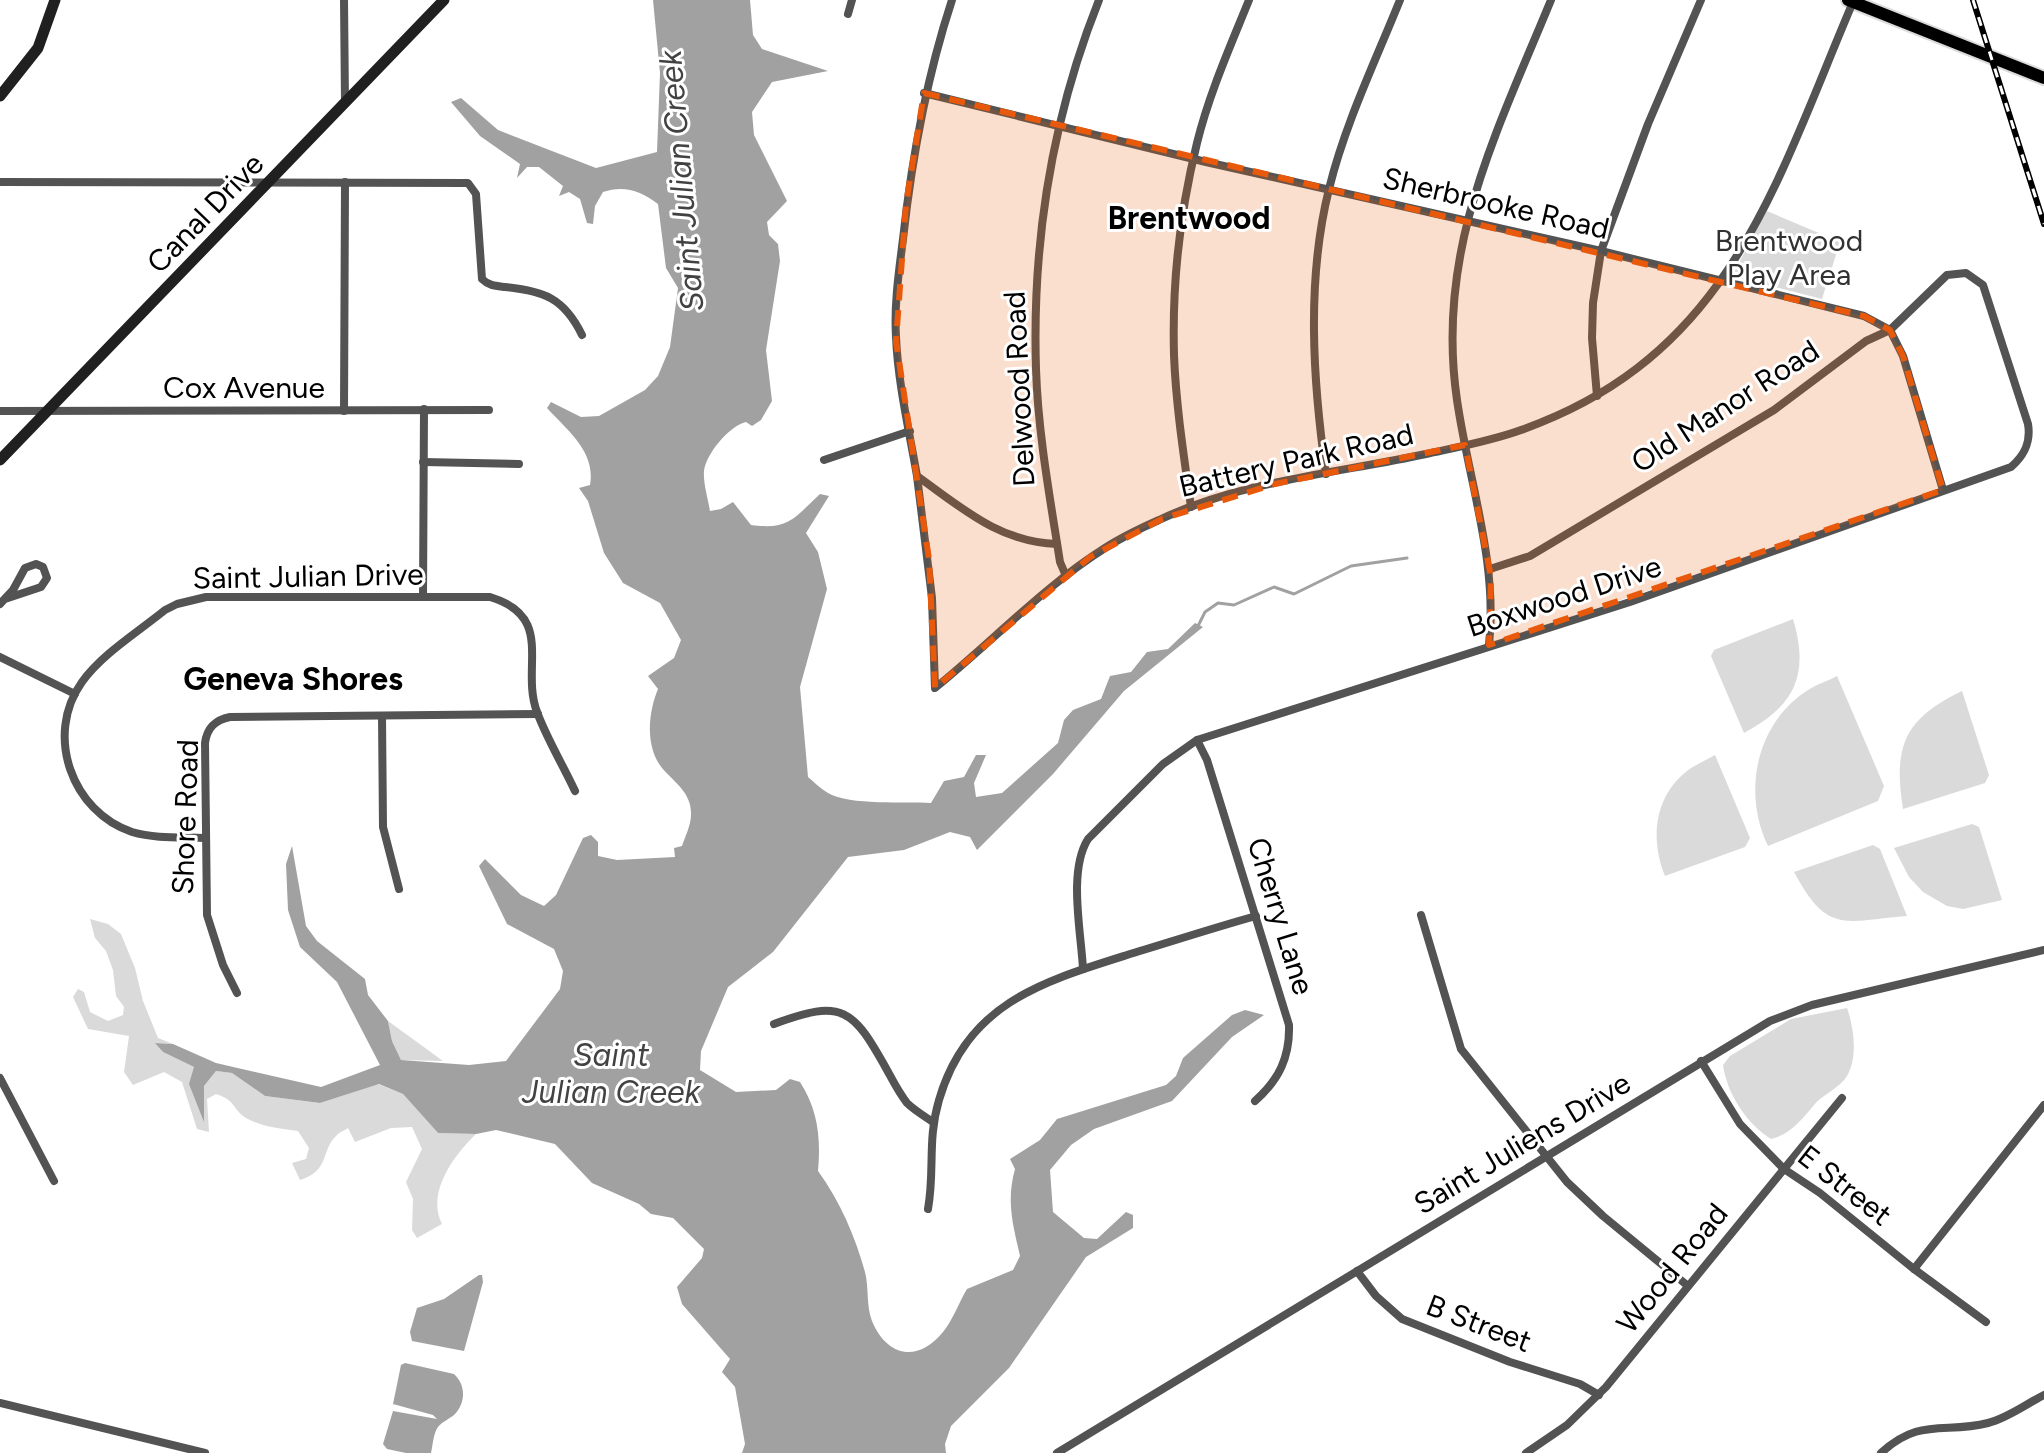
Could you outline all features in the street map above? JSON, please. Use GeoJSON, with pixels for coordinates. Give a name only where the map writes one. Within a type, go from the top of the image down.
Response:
{"type":"FeatureCollection","features":[{"type":"Feature","properties":{"kind":"main road"},"geometry":{"type":"LineString","coordinates":[[0,96],[38,48],[55,0]]}},
{"type":"Feature","properties":{"kind":"main road","name":"Canal Drive"},"geometry":{"type":"LineString","coordinates":[[0,460],[444,0]]}},
{"type":"Feature","properties":{"kind":"main road"},"geometry":{"type":"LineString","coordinates":[[1850,1],[2044,78]]}},
{"type":"Feature","properties":{"kind":"street"},"geometry":{"type":"LineString","coordinates":[[344,0],[345,103]]}},
{"type":"Feature","properties":{"kind":"street"},"geometry":{"type":"LineString","coordinates":[[848,14],[852,0]]}},
{"type":"Feature","properties":{"kind":"street"},"geometry":{"type":"LineString","coordinates":[[952,0],[924,93],[910,169],[896,318],[898,368],[917,476],[1008,536],[1057,544],[1066,576]]}},
{"type":"Feature","properties":{"kind":"street","name":"Delwood Road"},"geometry":{"type":"LineString","coordinates":[[1057,544],[1039,413],[1036,309],[1040,232],[1058,125],[1077,59],[1099,0]]}},
{"type":"Feature","properties":{"kind":"street"},"geometry":{"type":"LineString","coordinates":[[1191,507],[1174,355],[1182,225],[1194,159],[1209,103],[1249,0]]}},
{"type":"Feature","properties":{"kind":"street"},"geometry":{"type":"LineString","coordinates":[[1326,474],[1317,394],[1315,321],[1317,270],[1329,190],[1360,96],[1400,0]]}},
{"type":"Feature","properties":{"kind":"street"},"geometry":{"type":"LineString","coordinates":[[1489,645],[1492,600],[1490,569],[1457,400],[1452,326],[1458,263],[1484,164],[1551,0]]}},
{"type":"Feature","properties":{"kind":"street"},"geometry":{"type":"LineString","coordinates":[[1597,396],[1592,326],[1601,251],[1648,124],[1701,0]]}},
{"type":"Feature","properties":{"kind":"street","name":"Battery Park Road"},"geometry":{"type":"LineString","coordinates":[[917,476],[932,598],[935,688],[1066,576],[1108,546],[1191,507],[1260,488],[1522,430],[1597,396],[1656,354],[1723,280],[1769,199],[1850,1]]}},
{"type":"Feature","properties":{"kind":"street","name":"Sherbrooke Road"},"geometry":{"type":"LineString","coordinates":[[924,93],[1194,159],[1723,280],[1849,311],[1890,330]]}},
{"type":"Feature","properties":{"kind":"street"},"geometry":{"type":"LineString","coordinates":[[0,182],[468,183],[475,190],[481,274],[486,283],[535,291],[553,299],[574,319],[582,335]]}},
{"type":"Feature","properties":{"kind":"street"},"geometry":{"type":"LineString","coordinates":[[344,411],[345,182]]}},
{"type":"Feature","properties":{"kind":"street","name":"Old Manor Road"},"geometry":{"type":"LineString","coordinates":[[1490,569],[1530,556],[1766,415],[1866,341],[1890,330],[1947,275],[1962,272],[1974,276]]}},
{"type":"Feature","properties":{"kind":"street","name":"Boxwood Drive"},"geometry":{"type":"LineString","coordinates":[[1083,969],[1078,865],[1082,849],[1088,839],[1163,764],[1197,740],[1630,602],[2011,467],[2024,452],[2030,434],[1987,293],[1974,276]]}},
{"type":"Feature","properties":{"kind":"street"},"geometry":{"type":"LineString","coordinates":[[1890,330],[1903,356],[1943,490]]}},
{"type":"Feature","properties":{"kind":"street"},"geometry":{"type":"LineString","coordinates":[[423,597],[424,409]]}},
{"type":"Feature","properties":{"kind":"street","name":"Cox Avenue"},"geometry":{"type":"LineString","coordinates":[[0,411],[489,410]]}},
{"type":"Feature","properties":{"kind":"street"},"geometry":{"type":"LineString","coordinates":[[824,460],[910,431]]}},
{"type":"Feature","properties":{"kind":"street"},"geometry":{"type":"LineString","coordinates":[[423,462],[519,464]]}},
{"type":"Feature","properties":{"kind":"street"},"geometry":{"type":"LineString","coordinates":[[36,564],[43,567],[47,578],[41,587],[3,601],[25,568],[36,564]]}},
{"type":"Feature","properties":{"kind":"street","name":"Saint Julian Drive"},"geometry":{"type":"LineString","coordinates":[[205,838],[151,836],[108,820],[85,799],[74,781],[65,751],[65,730],[75,694],[91,671],[165,610],[192,598],[490,597],[517,610],[529,626],[533,640],[534,696],[538,714],[575,791]]}},
{"type":"Feature","properties":{"kind":"street"},"geometry":{"type":"LineString","coordinates":[[0,657],[75,694]]}},
{"type":"Feature","properties":{"kind":"street","name":"Shore Road"},"geometry":{"type":"LineString","coordinates":[[237,993],[223,965],[208,919],[205,743],[208,732],[216,722],[230,717],[538,714]]}},
{"type":"Feature","properties":{"kind":"street"},"geometry":{"type":"LineString","coordinates":[[382,716],[383,827],[399,889]]}},
{"type":"Feature","properties":{"kind":"street","name":"Cherry Lane"},"geometry":{"type":"LineString","coordinates":[[1197,740],[1207,760],[1287,1012],[1288,1049],[1279,1075],[1255,1101]]}},
{"type":"Feature","properties":{"kind":"street"},"geometry":{"type":"LineString","coordinates":[[1421,915],[1461,1049],[1567,1182],[1688,1286]]}},
{"type":"Feature","properties":{"kind":"street"},"geometry":{"type":"LineString","coordinates":[[928,1209],[933,1122],[948,1074],[968,1040],[984,1022],[1029,990],[1083,969],[1256,916]]}},
{"type":"Feature","properties":{"kind":"street","name":"Saint Juliens Drive"},"geometry":{"type":"LineString","coordinates":[[1057,1453],[1770,1021],[1812,1005],[2044,950]]}},
{"type":"Feature","properties":{"kind":"street"},"geometry":{"type":"LineString","coordinates":[[774,1024],[812,1011],[838,1012],[848,1016],[864,1030],[906,1102],[933,1122]]}},
{"type":"Feature","properties":{"kind":"street","name":"E Street"},"geometry":{"type":"LineString","coordinates":[[1701,1061],[1740,1124],[1784,1169],[1820,1193],[1986,1322]]}},
{"type":"Feature","properties":{"kind":"street"},"geometry":{"type":"LineString","coordinates":[[0,1078],[54,1181]]}},
{"type":"Feature","properties":{"kind":"street","name":"Wood Road"},"geometry":{"type":"LineString","coordinates":[[1526,1453],[1567,1425],[1599,1395],[1662,1322],[1842,1098]]}},
{"type":"Feature","properties":{"kind":"street"},"geometry":{"type":"LineString","coordinates":[[1914,1269],[2044,1105]]}},
{"type":"Feature","properties":{"kind":"street","name":"B Street"},"geometry":{"type":"LineString","coordinates":[[1357,1271],[1376,1296],[1402,1319],[1510,1362],[1580,1384],[1599,1395]]}},
{"type":"Feature","properties":{"kind":"street"},"geometry":{"type":"LineString","coordinates":[[1881,1453],[1899,1437],[1937,1426],[1987,1424],[2044,1395]]}},
{"type":"Feature","properties":{"kind":"street"},"geometry":{"type":"LineString","coordinates":[[0,1403],[205,1453]]}},
{"type":"Feature","properties":{"kind":"highlighted area"},"geometry":{"type":"Polygon","coordinates":[[[924,93],[1864,316],[1890,330],[1903,356],[1943,490],[1489,645],[1491,577],[1465,445],[1275,484],[1162,519],[1090,557],[935,688],[929,559],[896,341],[906,204],[924,93]]]}},
{"type":"Feature","properties":{"kind":"green space","name":"Brentwood Play Area"},"geometry":{"type":"Polygon","coordinates":[[[1767,211],[1840,242],[1822,299],[1735,277],[1735,270],[1767,211]]]}},
{"type":"Feature","properties":{"kind":"green space"},"geometry":{"type":"Polygon","coordinates":[[[1793,619],[1800,657],[1794,687],[1775,712],[1744,733],[1711,656],[1714,650],[1793,619]]]}},
{"type":"Feature","properties":{"kind":"green space"},"geometry":{"type":"Polygon","coordinates":[[[1837,676],[1884,786],[1878,801],[1768,846],[1756,803],[1759,760],[1766,740],[1790,704],[1811,688],[1837,676]]]}},
{"type":"Feature","properties":{"kind":"green space"},"geometry":{"type":"Polygon","coordinates":[[[1962,691],[1989,775],[1985,783],[1903,809],[1900,768],[1907,737],[1927,712],[1962,691]]]}},
{"type":"Feature","properties":{"kind":"green space"},"geometry":{"type":"Polygon","coordinates":[[[1715,755],[1750,838],[1745,847],[1665,876],[1657,848],[1658,819],[1662,806],[1676,781],[1715,755]]]}},
{"type":"Feature","properties":{"kind":"green space"},"geometry":{"type":"Polygon","coordinates":[[[1972,824],[1979,827],[2002,900],[1963,909],[1947,906],[1923,892],[1909,877],[1894,848],[1972,824]]]}},
{"type":"Feature","properties":{"kind":"green space"},"geometry":{"type":"Polygon","coordinates":[[[1873,845],[1880,849],[1907,916],[1839,920],[1817,906],[1794,872],[1873,845]]]}},
{"type":"Feature","properties":{"kind":"green space"},"geometry":{"type":"Polygon","coordinates":[[[90,919],[108,924],[121,934],[158,1038],[173,1044],[156,1043],[163,1052],[194,1067],[204,1119],[204,1086],[216,1071],[232,1073],[265,1096],[320,1103],[378,1084],[403,1094],[438,1133],[476,1134],[451,1164],[440,1187],[437,1200],[442,1224],[417,1238],[412,1230],[413,1199],[406,1182],[422,1149],[412,1127],[391,1128],[355,1142],[348,1128],[331,1142],[321,1166],[300,1180],[292,1163],[306,1159],[309,1148],[298,1131],[252,1121],[227,1099],[216,1094],[207,1099],[209,1132],[197,1129],[182,1082],[164,1072],[133,1085],[124,1072],[129,1036],[88,1029],[73,997],[78,989],[84,992],[90,1012],[108,1021],[123,1015],[124,1007],[116,996],[113,970],[106,951],[95,938],[90,919]]]}},
{"type":"Feature","properties":{"kind":"green space"},"geometry":{"type":"Polygon","coordinates":[[[1847,1008],[1854,1042],[1853,1060],[1847,1076],[1795,1126],[1771,1139],[1754,1125],[1740,1107],[1729,1087],[1723,1065],[1730,1056],[1791,1019],[1847,1008]]]}},
{"type":"Feature","properties":{"kind":"green space"},"geometry":{"type":"Polygon","coordinates":[[[388,1021],[443,1061],[401,1060],[392,1041],[388,1021]]]}},
{"type":"Feature","properties":{"kind":"water","name":"Saint Julian Creek"},"geometry":{"type":"Polygon","coordinates":[[[653,0],[750,0],[753,35],[762,49],[828,71],[772,82],[752,112],[754,135],[787,201],[767,222],[769,235],[778,244],[780,261],[766,350],[772,401],[761,420],[752,426],[746,422],[739,425],[726,435],[709,457],[704,471],[710,511],[733,502],[751,525],[782,524],[790,521],[820,494],[829,496],[806,533],[818,552],[827,589],[800,687],[808,777],[828,793],[850,800],[931,803],[944,781],[964,777],[976,755],[986,755],[974,783],[976,797],[1002,793],[1058,743],[1064,720],[1073,710],[1101,699],[1110,676],[1131,672],[1147,652],[1168,649],[1195,623],[1203,627],[1124,691],[1053,774],[977,850],[970,837],[950,832],[904,850],[848,857],[773,952],[728,987],[701,1051],[700,1070],[736,1092],[776,1090],[790,1079],[800,1082],[811,1103],[817,1125],[818,1171],[840,1207],[857,1245],[866,1278],[872,1321],[878,1333],[894,1348],[914,1352],[933,1342],[943,1332],[967,1289],[1013,1270],[1020,1256],[1012,1213],[1011,1192],[1015,1169],[1010,1159],[1040,1140],[1057,1119],[1166,1085],[1176,1076],[1183,1058],[1232,1015],[1245,1010],[1264,1015],[1232,1037],[1172,1101],[1094,1129],[1071,1145],[1050,1170],[1053,1212],[1084,1238],[1097,1239],[1126,1212],[1133,1215],[1133,1228],[1086,1257],[1009,1368],[951,1426],[945,1444],[946,1453],[742,1453],[745,1444],[735,1387],[722,1372],[730,1359],[682,1304],[677,1287],[702,1258],[704,1249],[673,1218],[651,1214],[639,1204],[592,1183],[555,1144],[496,1130],[476,1134],[438,1133],[403,1094],[379,1084],[320,1103],[265,1096],[232,1073],[216,1071],[204,1086],[204,1122],[189,1084],[194,1067],[163,1052],[155,1043],[173,1044],[216,1063],[321,1087],[380,1065],[337,982],[300,947],[288,910],[286,864],[292,846],[306,926],[317,941],[365,979],[368,995],[388,1021],[392,1041],[401,1060],[469,1065],[506,1061],[560,989],[563,971],[554,949],[507,924],[479,866],[485,859],[521,895],[544,906],[556,895],[583,838],[591,835],[598,842],[598,856],[617,860],[675,857],[674,848],[682,846],[690,823],[691,807],[686,794],[662,768],[653,750],[650,719],[658,689],[648,676],[674,658],[681,640],[660,603],[623,583],[604,553],[588,501],[579,488],[590,485],[589,462],[579,443],[547,408],[551,402],[581,417],[599,416],[645,390],[658,376],[670,347],[678,288],[666,268],[658,204],[632,190],[603,192],[595,206],[593,224],[587,223],[580,199],[569,192],[559,196],[563,186],[539,167],[527,167],[517,178],[520,164],[480,136],[451,102],[461,98],[498,130],[596,168],[657,152],[660,73],[653,0]]]}},
{"type":"Feature","properties":{"kind":"water"},"geometry":{"type":"Polygon","coordinates":[[[482,1275],[483,1282],[464,1351],[412,1341],[410,1332],[417,1308],[444,1299],[482,1275]]]}},
{"type":"Feature","properties":{"kind":"water"},"geometry":{"type":"Polygon","coordinates":[[[405,1363],[454,1374],[462,1389],[461,1405],[438,1427],[431,1453],[406,1453],[387,1449],[383,1444],[393,1411],[437,1419],[433,1415],[393,1404],[401,1365],[405,1363]]]}},
{"type":"Feature","properties":{"kind":"waterway"},"geometry":{"type":"LineString","coordinates":[[1198,626],[1205,612],[1218,603],[1234,605],[1274,587],[1294,594],[1351,566],[1407,558]]}},
{"type":"Feature","properties":{"kind":"railway"},"geometry":{"type":"LineString","coordinates":[[1973,0],[2044,224]]}},
{"type":"Feature","properties":{"kind":"district","name":"Brentwood"},"geometry":{"type":"Point","coordinates":[1189,218]}},
{"type":"Feature","properties":{"kind":"district","name":"Geneva Shores"},"geometry":{"type":"Point","coordinates":[293,679]}}]}
